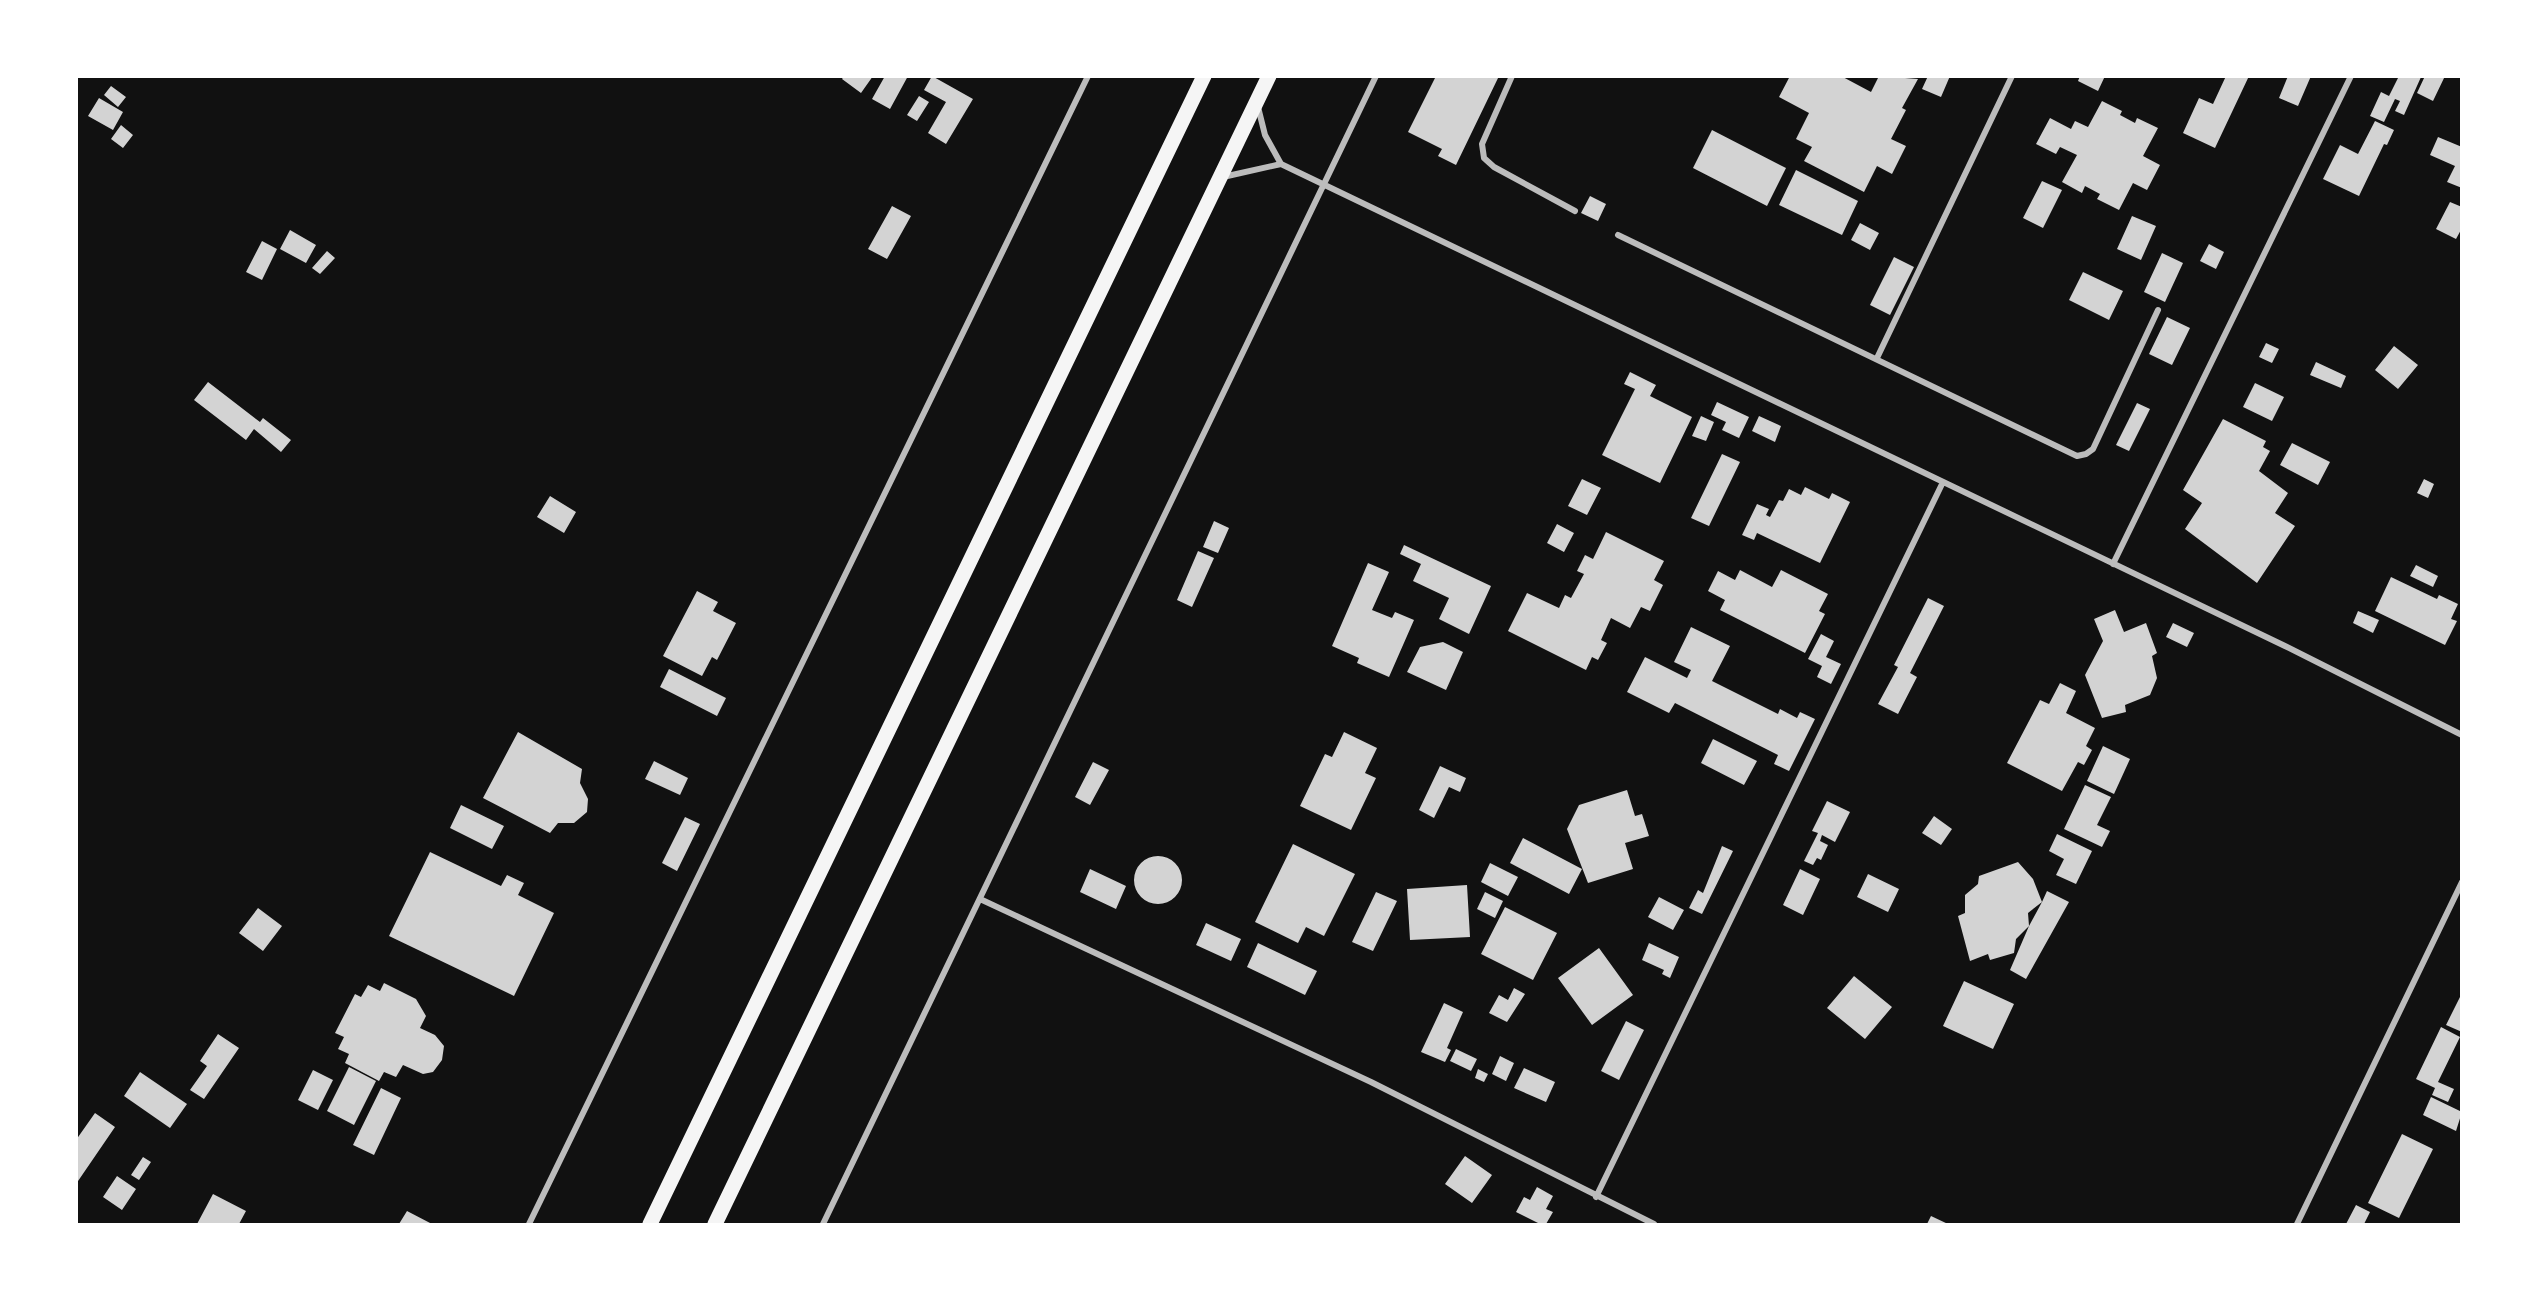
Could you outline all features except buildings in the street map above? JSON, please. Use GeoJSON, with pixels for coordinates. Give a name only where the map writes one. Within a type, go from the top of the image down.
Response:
{"type":"FeatureCollection","features":[{"type":"Feature","properties":{"kind":"main road"},"geometry":{"type":"LineString","coordinates":[[650,1224],[1204,76]]}},
{"type":"Feature","properties":{"kind":"main road"},"geometry":{"type":"LineString","coordinates":[[715,1224],[1222,178],[1269,76]]}},
{"type":"Feature","properties":{"kind":"street"},"geometry":{"type":"LineString","coordinates":[[529,1224],[1088,76]]}},
{"type":"Feature","properties":{"kind":"street"},"geometry":{"type":"LineString","coordinates":[[823,1224],[1377,76]]}},
{"type":"Feature","properties":{"kind":"street"},"geometry":{"type":"LineString","coordinates":[[1512,76],[1482,144],[1484,158],[1494,167],[1575,211]]}},
{"type":"Feature","properties":{"kind":"street"},"geometry":{"type":"LineString","coordinates":[[1877,358],[2012,76]]}},
{"type":"Feature","properties":{"kind":"street"},"geometry":{"type":"LineString","coordinates":[[2113,564],[2351,76]]}},
{"type":"Feature","properties":{"kind":"street"},"geometry":{"type":"LineString","coordinates":[[1257,102],[1265,135],[1281,164]]}},
{"type":"Feature","properties":{"kind":"street"},"geometry":{"type":"LineString","coordinates":[[1222,178],[1251,169],[1281,164],[2113,564],[2462,735]]}},
{"type":"Feature","properties":{"kind":"street"},"geometry":{"type":"LineString","coordinates":[[1618,235],[2077,456],[2093,449],[2158,310]]}},
{"type":"Feature","properties":{"kind":"street"},"geometry":{"type":"LineString","coordinates":[[1596,1197],[1943,482]]}},
{"type":"Feature","properties":{"kind":"street"},"geometry":{"type":"LineString","coordinates":[[2296,1224],[2462,882]]}},
{"type":"Feature","properties":{"kind":"street"},"geometry":{"type":"LineString","coordinates":[[980,899],[1371,1082],[1596,1197],[1654,1224]]}}]}
